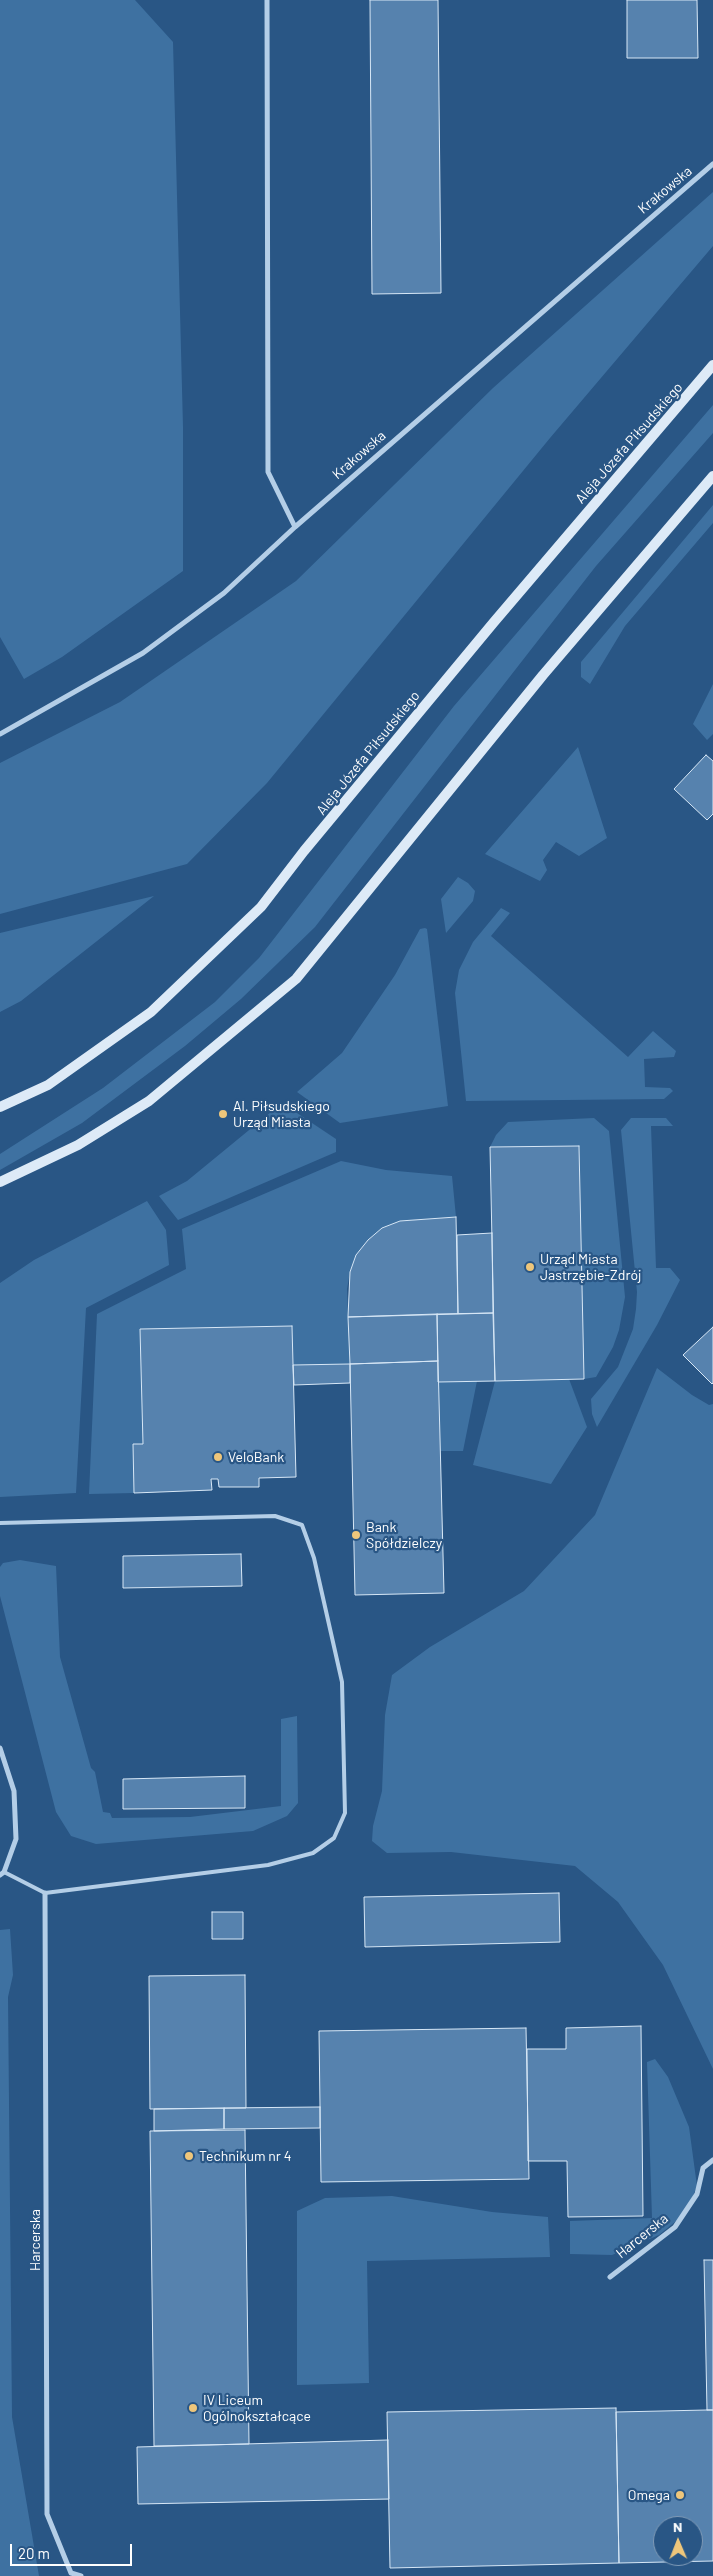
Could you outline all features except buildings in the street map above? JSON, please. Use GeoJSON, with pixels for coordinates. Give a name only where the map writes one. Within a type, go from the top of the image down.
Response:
{"type":"FeatureCollection","features":[{"type":"Feature","properties":{"kind":"main road","name":"Aleja Józefa Piłsudskiego"},"geometry":{"type":"LineString","coordinates":[[0,1108],[48,1085],[151,1012],[261,907],[304,851],[494,622],[713,365]]}},
{"type":"Feature","properties":{"kind":"main road"},"geometry":{"type":"LineString","coordinates":[[0,1182],[78,1145],[149,1101],[296,979],[543,675],[713,476]]}},
{"type":"Feature","properties":{"kind":"street"},"geometry":{"type":"LineString","coordinates":[[267,0],[268,472],[295,527]]}},
{"type":"Feature","properties":{"kind":"street","name":"Krakowska"},"geometry":{"type":"LineString","coordinates":[[0,734],[144,653],[224,593],[295,527],[713,164]]}},
{"type":"Feature","properties":{"kind":"street"},"geometry":{"type":"LineString","coordinates":[[0,1748],[14,1791],[16,1839],[2,1874]]}},
{"type":"Feature","properties":{"kind":"street","name":"Harcerska"},"geometry":{"type":"LineString","coordinates":[[45,1893],[48,2514],[71,2573],[81,2576]]}},
{"type":"Feature","properties":{"kind":"street","name":"Harcerska"},"geometry":{"type":"LineString","coordinates":[[610,2277],[674,2227],[697,2194],[703,2168],[713,2160]]}},
{"type":"Feature","properties":{"kind":"lane"},"geometry":{"type":"LineString","coordinates":[[0,1522],[73,1522],[275,1516],[302,1525],[314,1558],[342,1682],[345,1813],[334,1838],[313,1853],[268,1865],[45,1893],[2,1874]]}},
{"type":"Feature","properties":{"kind":"shaded area"},"geometry":{"type":"Polygon","coordinates":[[[0,0],[135,0],[173,42],[183,427],[183,571],[62,657],[24,679],[0,637],[0,0]]]}},
{"type":"Feature","properties":{"kind":"shaded area"},"geometry":{"type":"Polygon","coordinates":[[[713,192],[713,246],[550,438],[267,783],[187,864],[0,914],[0,763],[120,702],[296,581],[493,388],[713,192]]]}},
{"type":"Feature","properties":{"kind":"shaded area"},"geometry":{"type":"Polygon","coordinates":[[[713,405],[713,433],[596,566],[315,927],[241,999],[185,1046],[82,1123],[0,1170],[0,1154],[103,1088],[215,1002],[259,958],[454,706],[713,405]]]}},
{"type":"Feature","properties":{"kind":"shaded area"},"geometry":{"type":"Polygon","coordinates":[[[713,505],[713,523],[625,626],[590,684],[581,677],[581,662],[713,505]]]}},
{"type":"Feature","properties":{"kind":"shaded area"},"geometry":{"type":"Polygon","coordinates":[[[713,684],[713,734],[707,740],[693,724],[713,684]]]}},
{"type":"Feature","properties":{"kind":"shaded area"},"geometry":{"type":"Polygon","coordinates":[[[578,747],[607,838],[579,856],[556,842],[543,860],[547,870],[540,881],[485,854],[578,747]]]}},
{"type":"Feature","properties":{"kind":"shaded area"},"geometry":{"type":"Polygon","coordinates":[[[458,877],[468,883],[475,891],[473,901],[446,933],[441,899],[458,877]]]}},
{"type":"Feature","properties":{"kind":"shaded area"},"geometry":{"type":"Polygon","coordinates":[[[154,896],[21,1001],[0,1012],[0,933],[154,896]]]}},
{"type":"Feature","properties":{"kind":"shaded area"},"geometry":{"type":"Polygon","coordinates":[[[501,908],[510,913],[491,936],[628,1057],[653,1031],[676,1051],[674,1057],[644,1059],[645,1087],[670,1088],[673,1091],[664,1099],[466,1101],[455,993],[459,970],[473,942],[501,908]]]}},
{"type":"Feature","properties":{"kind":"shaded area"},"geometry":{"type":"Polygon","coordinates":[[[420,929],[427,929],[448,1106],[340,1123],[297,1092],[342,1053],[395,975],[420,929]]]}},
{"type":"Feature","properties":{"kind":"shaded area"},"geometry":{"type":"Polygon","coordinates":[[[282,1103],[336,1139],[336,1152],[178,1220],[159,1196],[187,1181],[282,1103]]]}},
{"type":"Feature","properties":{"kind":"shaded area"},"geometry":{"type":"Polygon","coordinates":[[[594,1118],[609,1131],[625,1297],[619,1330],[613,1347],[596,1377],[584,1379],[579,1146],[490,1147],[496,1135],[508,1122],[594,1118]]]}},
{"type":"Feature","properties":{"kind":"shaded area"},"geometry":{"type":"Polygon","coordinates":[[[631,1118],[666,1118],[673,1126],[651,1126],[656,1268],[670,1268],[680,1280],[657,1325],[597,1427],[592,1414],[591,1399],[618,1367],[633,1329],[636,1309],[637,1292],[621,1130],[631,1118]]]}},
{"type":"Feature","properties":{"kind":"shaded area"},"geometry":{"type":"Polygon","coordinates":[[[341,1161],[386,1170],[452,1176],[456,1217],[400,1221],[382,1228],[368,1240],[356,1255],[347,1289],[350,1364],[293,1365],[292,1326],[140,1329],[143,1444],[133,1444],[134,1493],[89,1494],[97,1314],[186,1269],[182,1229],[341,1161]]]}},
{"type":"Feature","properties":{"kind":"shaded area"},"geometry":{"type":"Polygon","coordinates":[[[147,1201],[166,1230],[169,1265],[86,1308],[76,1493],[0,1497],[0,1283],[34,1260],[147,1201]]]}},
{"type":"Feature","properties":{"kind":"shaded area"},"geometry":{"type":"Polygon","coordinates":[[[657,1368],[692,1395],[709,1405],[713,1404],[713,2069],[663,1965],[618,1902],[575,1866],[451,1852],[387,1853],[372,1841],[373,1826],[382,1791],[385,1715],[392,1675],[430,1647],[524,1591],[595,1515],[657,1368]]]}},
{"type":"Feature","properties":{"kind":"shaded area"},"geometry":{"type":"Polygon","coordinates":[[[569,1379],[587,1427],[551,1484],[473,1465],[495,1381],[569,1379]]]}},
{"type":"Feature","properties":{"kind":"shaded area"},"geometry":{"type":"Polygon","coordinates":[[[477,1381],[463,1451],[440,1451],[438,1382],[477,1381]]]}},
{"type":"Feature","properties":{"kind":"shaded area"},"geometry":{"type":"Polygon","coordinates":[[[20,1560],[56,1566],[60,1657],[91,1768],[95,1772],[103,1812],[110,1813],[112,1818],[190,1817],[281,1806],[281,1719],[297,1716],[298,1803],[287,1816],[253,1831],[96,1844],[71,1836],[56,1812],[0,1596],[0,1567],[3,1563],[20,1560]]]}},
{"type":"Feature","properties":{"kind":"shaded area"},"geometry":{"type":"Polygon","coordinates":[[[10,1929],[13,1975],[8,1997],[12,2417],[39,2576],[0,2576],[0,1930],[10,1929]]]}},
{"type":"Feature","properties":{"kind":"shaded area"},"geometry":{"type":"Polygon","coordinates":[[[655,2059],[668,2077],[689,2127],[697,2186],[686,2213],[659,2235],[612,2255],[570,2254],[570,2221],[652,2218],[647,2062],[655,2059]]]}},
{"type":"Feature","properties":{"kind":"shaded area"},"geometry":{"type":"Polygon","coordinates":[[[392,2196],[492,2212],[548,2217],[550,2257],[367,2261],[369,2383],[297,2385],[297,2211],[325,2198],[392,2196]]]}},
{"type":"Feature","properties":{"kind":"place","name":"Al. Piłsudskiego Urząd Miasta"},"geometry":{"type":"Point","coordinates":[223,1114]}},
{"type":"Feature","properties":{"kind":"place","name":"Urząd Miasta Jastrzębie-Zdrój"},"geometry":{"type":"Point","coordinates":[530,1267]}},
{"type":"Feature","properties":{"kind":"place","name":"VeloBank"},"geometry":{"type":"Point","coordinates":[218,1457]}},
{"type":"Feature","properties":{"kind":"place","name":"Bank Spółdzielczy"},"geometry":{"type":"Point","coordinates":[356,1535]}},
{"type":"Feature","properties":{"kind":"place","name":"Technikum nr 4"},"geometry":{"type":"Point","coordinates":[189,2156]}},
{"type":"Feature","properties":{"kind":"place","name":"IV Liceum Ogólnokształcące"},"geometry":{"type":"Point","coordinates":[193,2408]}},
{"type":"Feature","properties":{"kind":"place","name":"Omega"},"geometry":{"type":"Point","coordinates":[680,2495]}}]}
